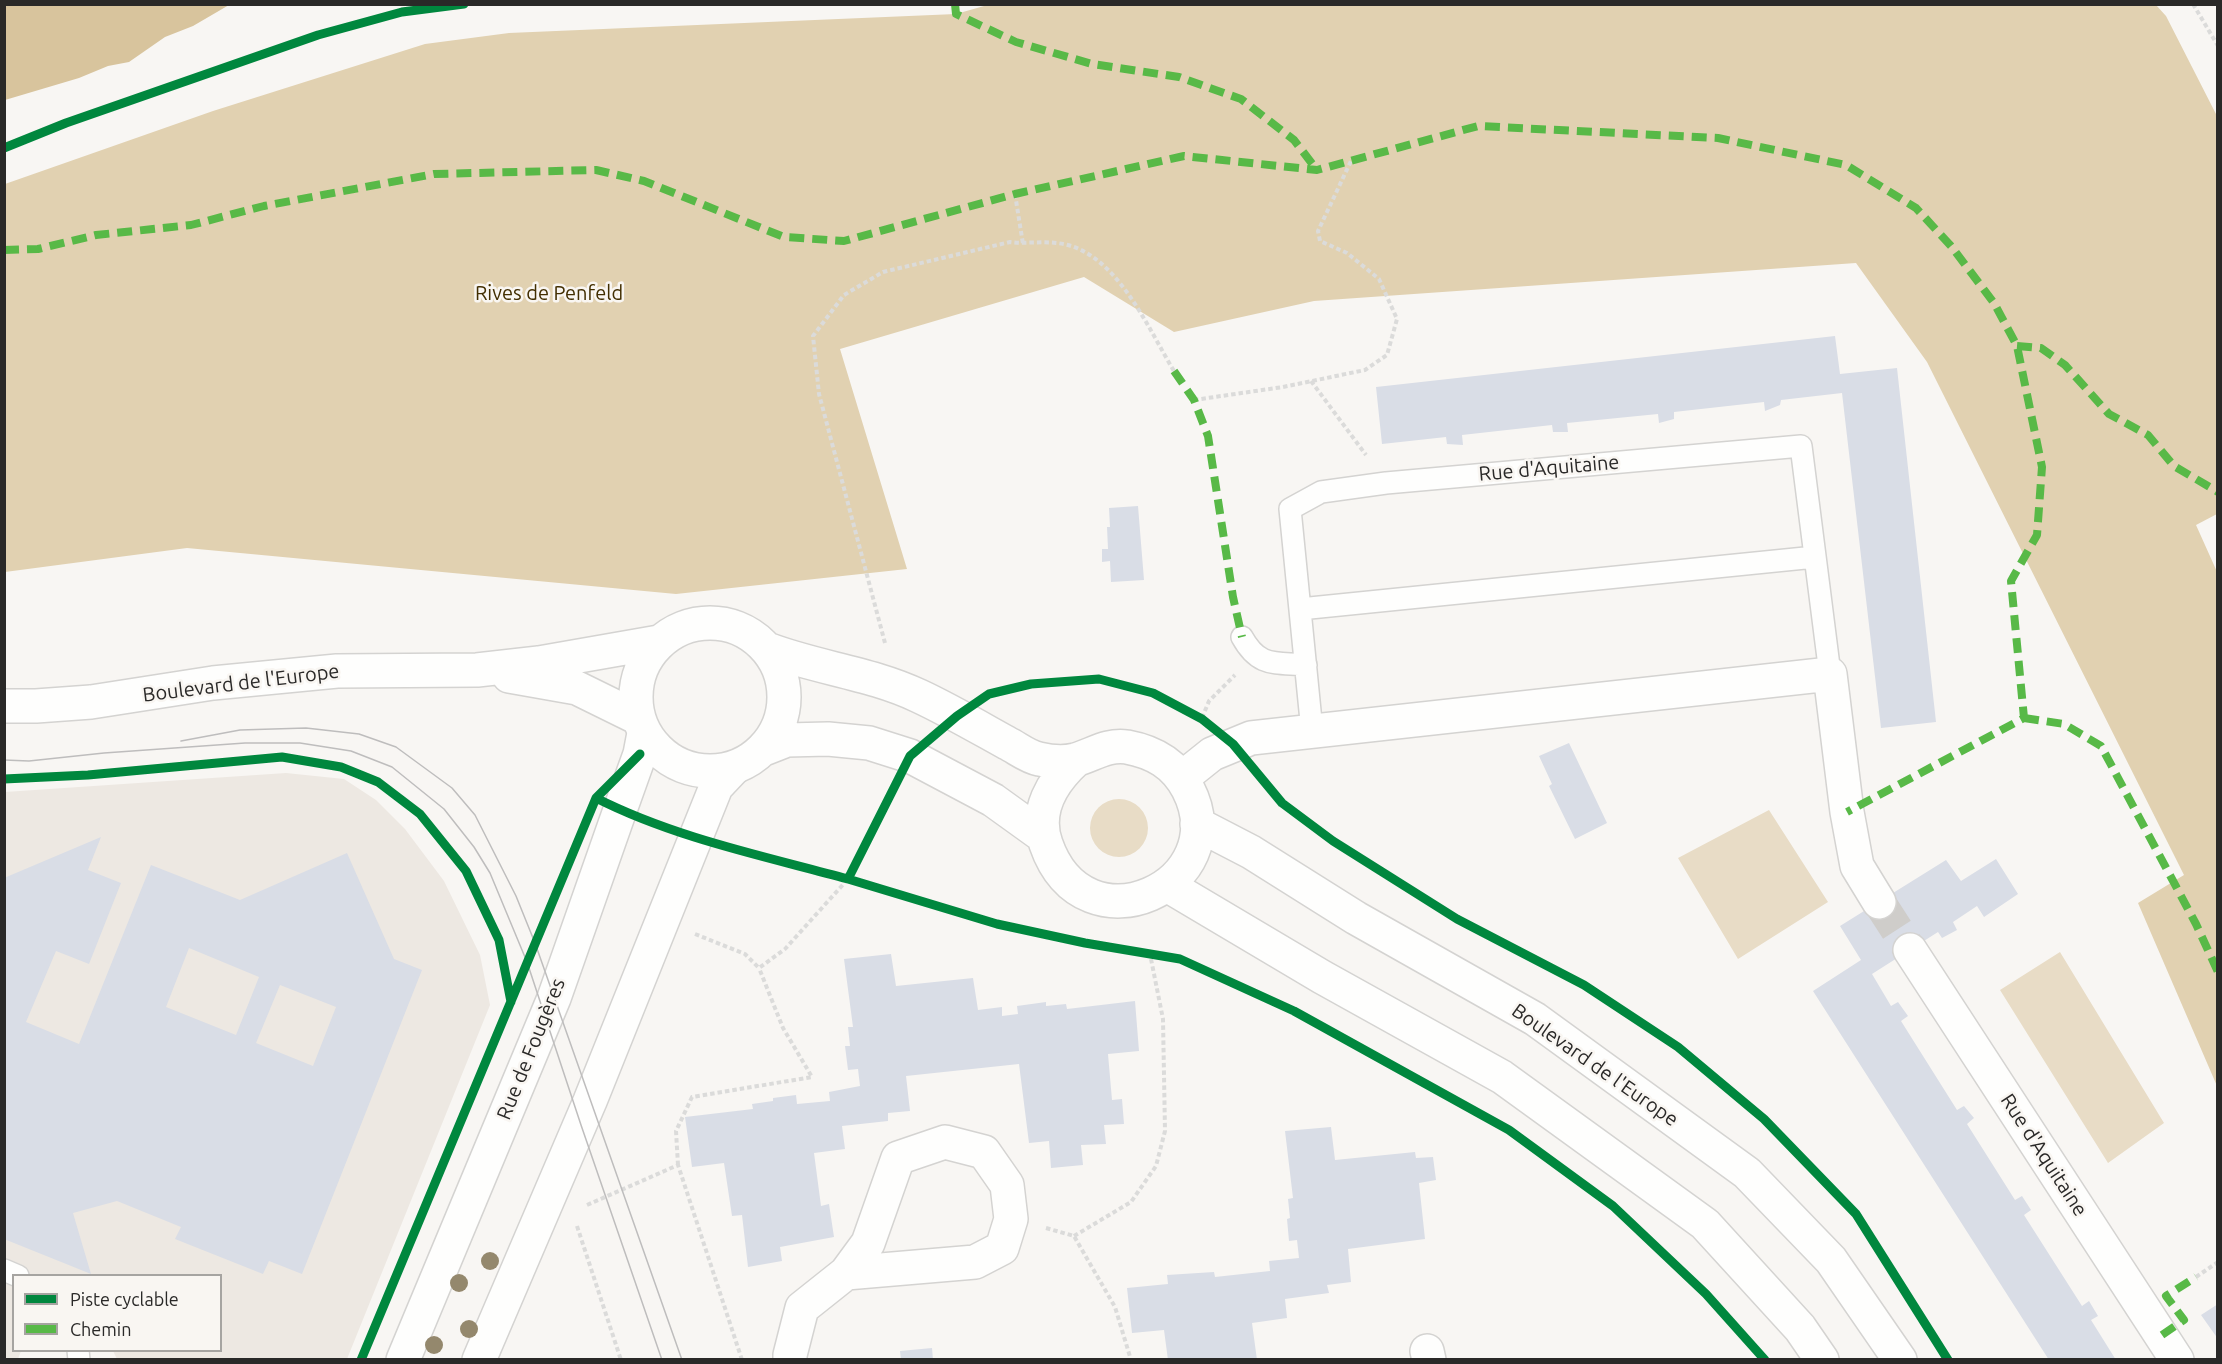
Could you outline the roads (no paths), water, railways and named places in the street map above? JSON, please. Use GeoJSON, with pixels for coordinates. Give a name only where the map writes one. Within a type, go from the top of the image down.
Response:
{"type":"FeatureCollection","features":[{"type":"Feature","properties":{"kind":"main road","name":"Boulevard de l'Europe"},"geometry":{"type":"LineString","coordinates":[[703,623],[726,624],[749,634],[767,650],[778,668],[784,688],[784,710],[776,731],[764,748],[750,760],[733,769],[712,772],[692,770],[673,763],[657,750],[641,726],[635,698],[638,677],[646,658],[659,642],[680,629],[703,623]]}},
{"type":"Feature","properties":{"kind":"main road","name":"Boulevard de l'Europe"},"geometry":{"type":"LineString","coordinates":[[4,706],[90,702],[213,683],[337,671],[477,670],[539,663],[659,642]]}},
{"type":"Feature","properties":{"kind":"main road","name":"Boulevard de l'Europe"},"geometry":{"type":"LineString","coordinates":[[767,650],[917,695],[1036,759],[1059,763],[1076,760],[1098,750],[1121,746],[1144,750],[1166,761],[1182,778],[1193,800],[1197,824],[1194,847],[1184,869],[1167,885],[1144,898],[1118,902],[1091,896],[1069,882],[1052,861],[1043,836],[1043,814],[1049,793],[1060,774],[1076,760]]}},
{"type":"Feature","properties":{"kind":"main road","name":"Boulevard de l'Europe"},"geometry":{"type":"LineString","coordinates":[[477,670],[577,688],[641,726]]}},
{"type":"Feature","properties":{"kind":"main road"},"geometry":{"type":"LineString","coordinates":[[1182,778],[1212,754],[1251,738],[1830,674]]}},
{"type":"Feature","properties":{"kind":"main road","name":"Rue d'Aquitaine"},"geometry":{"type":"LineString","coordinates":[[1830,674],[1847,812],[1857,866],[1879,902]]}},
{"type":"Feature","properties":{"kind":"main road","name":"Rue de Fougères"},"geometry":{"type":"LineString","coordinates":[[403,1359],[554,998],[640,754],[641,726]]}},
{"type":"Feature","properties":{"kind":"main road","name":"Boulevard de l'Europe"},"geometry":{"type":"LineString","coordinates":[[764,748],[787,740],[828,739],[869,743],[910,756],[993,800],[1043,836]]}},
{"type":"Feature","properties":{"kind":"main road"},"geometry":{"type":"LineString","coordinates":[[479,1359],[560,1196],[716,787],[733,769]]}},
{"type":"Feature","properties":{"kind":"main road","name":"Boulevard de l'Europe"},"geometry":{"type":"LineString","coordinates":[[1197,824],[1251,852],[1356,918],[1535,1019],[1747,1173],[1831,1260],[1900,1359]]}},
{"type":"Feature","properties":{"kind":"main road"},"geometry":{"type":"LineString","coordinates":[[1167,885],[1322,977],[1502,1077],[1522,1091],[1705,1224],[1800,1328],[1822,1359]]}},
{"type":"Feature","properties":{"kind":"main road","name":"Rue d'Aquitaine"},"geometry":{"type":"LineString","coordinates":[[1910,950],[2177,1359]]}},
{"type":"Feature","properties":{"kind":"main road"},"geometry":{"type":"LineString","coordinates":[[790,1359],[802,1308],[846,1273],[868,1243],[898,1158],[945,1142],[984,1152],[1007,1185],[1011,1219],[1002,1248],[975,1262],[846,1273]]}},
{"type":"Feature","properties":{"kind":"lane","name":"Rue d'Aquitaine"},"geometry":{"type":"LineString","coordinates":[[1312,731],[1290,509],[1321,492],[1386,483],[1801,446],[1830,674]]}},
{"type":"Feature","properties":{"kind":"lane"},"geometry":{"type":"LineString","coordinates":[[1300,609],[1815,557]]}},
{"type":"Feature","properties":{"kind":"lane"},"geometry":{"type":"LineString","coordinates":[[1246,645],[1262,660],[1306,664]]}},
{"type":"Feature","properties":{"kind":"tunnel"},"geometry":{"type":"LineString","coordinates":[[1879,902],[1910,950]]}},
{"type":"Feature","properties":{"kind":"tram line"},"geometry":{"type":"LineString","coordinates":[[181,741],[240,730],[306,728],[359,734],[396,747],[452,788],[475,815],[516,896],[535,943],[682,1360]]}},
{"type":"Feature","properties":{"kind":"tram line"},"geometry":{"type":"LineString","coordinates":[[4,760],[29,761],[245,743],[300,743],[351,751],[392,767],[444,809],[474,847],[490,873],[527,962],[662,1360]]}},
{"type":"Feature","properties":{"kind":"park label","name":"Rives de Penfeld"},"geometry":{"type":"Point","coordinates":[549,293]}}]}
